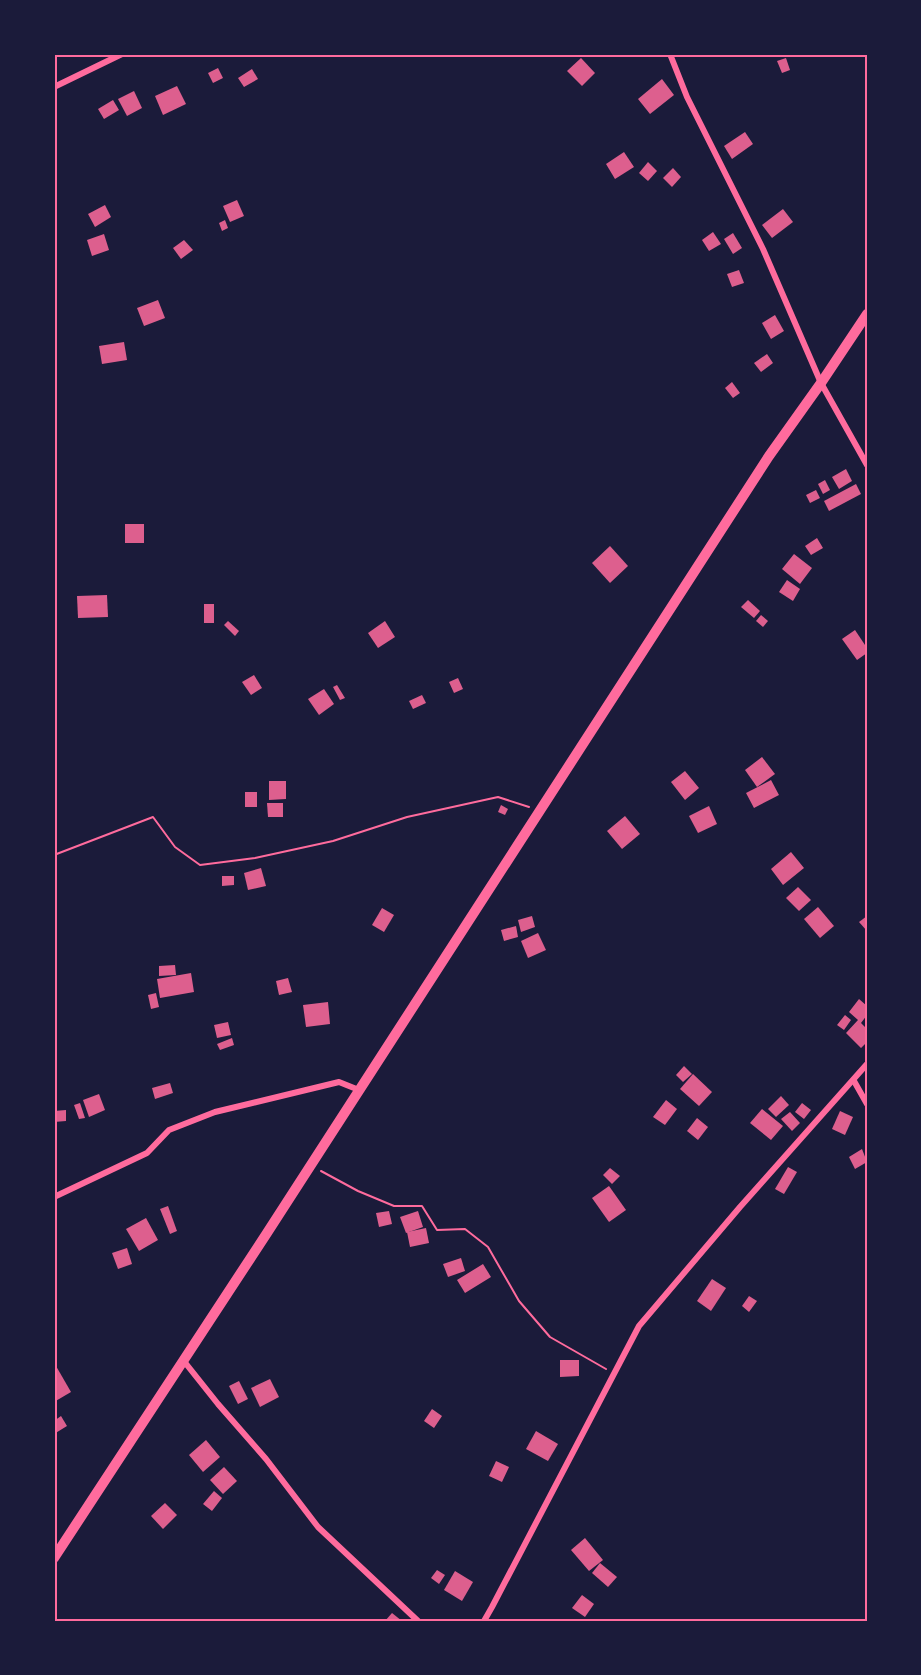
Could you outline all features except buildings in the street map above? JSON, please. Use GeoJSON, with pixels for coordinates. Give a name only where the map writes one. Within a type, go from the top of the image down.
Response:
{"type":"FeatureCollection","features":[{"type":"Feature","properties":{"kind":"street"},"geometry":{"type":"LineString","coordinates":[[54,87],[122,54]]}},
{"type":"Feature","properties":{"kind":"street"},"geometry":{"type":"LineString","coordinates":[[670,54],[687,97],[763,249],[821,383],[867,465]]}},
{"type":"Feature","properties":{"kind":"street"},"geometry":{"type":"LineString","coordinates":[[54,1558],[769,456],[867,314]]}},
{"type":"Feature","properties":{"kind":"street"},"geometry":{"type":"LineString","coordinates":[[483,1621],[639,1326],[740,1207],[867,1064]]}},
{"type":"Feature","properties":{"kind":"street"},"geometry":{"type":"LineString","coordinates":[[854,1081],[867,1104]]}},
{"type":"Feature","properties":{"kind":"street"},"geometry":{"type":"LineString","coordinates":[[54,1197],[147,1153],[168,1130],[215,1112],[339,1082],[359,1090]]}},
{"type":"Feature","properties":{"kind":"street"},"geometry":{"type":"LineString","coordinates":[[183,1360],[266,1459],[318,1527],[418,1621]]}},
{"type":"Feature","properties":{"kind":"path"},"geometry":{"type":"LineString","coordinates":[[54,855],[153,817],[175,847],[200,865],[255,858],[333,841],[407,817],[498,796],[540,810]]}},
{"type":"Feature","properties":{"kind":"path"},"geometry":{"type":"LineString","coordinates":[[311,1165],[358,1191],[394,1206],[422,1206],[437,1230],[465,1229],[488,1247],[519,1301],[550,1337],[614,1373]]}}]}
